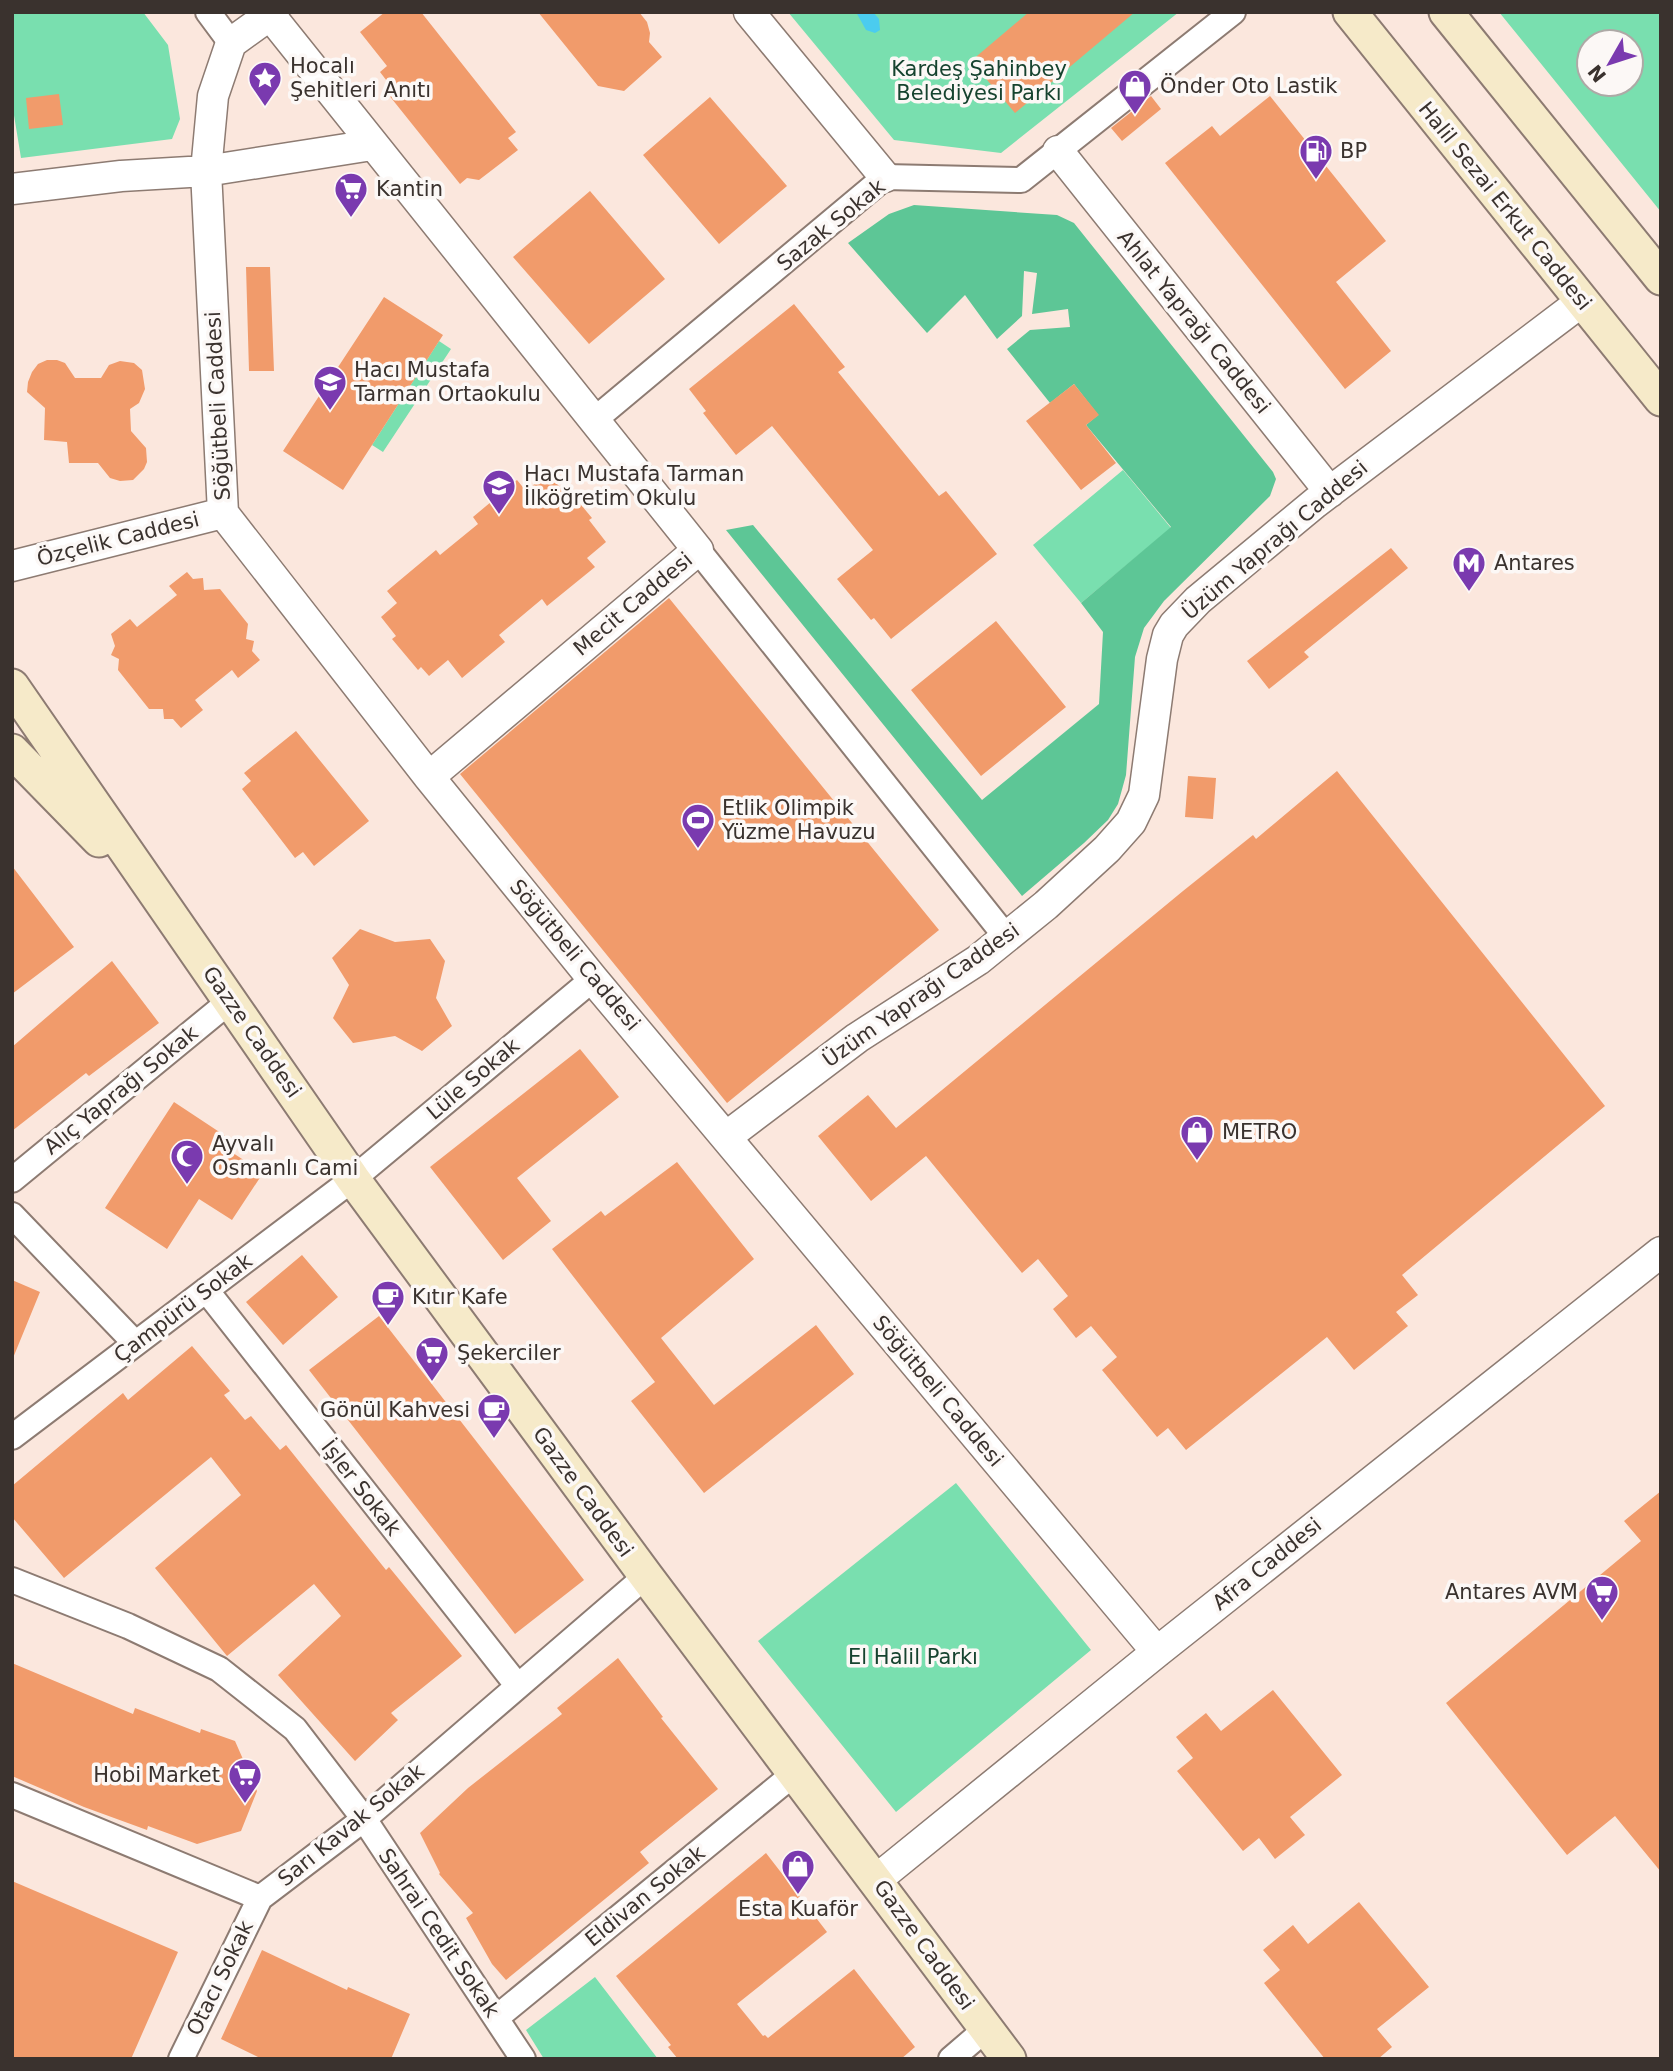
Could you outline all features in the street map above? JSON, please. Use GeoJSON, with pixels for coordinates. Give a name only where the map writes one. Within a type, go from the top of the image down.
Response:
{"type":"FeatureCollection","features":[{"type":"Feature","properties":{"kind":"main road","name":"Halil Sezai Erkut Caddesi"},"geometry":{"type":"LineString","coordinates":[[1350,12],[1661,399]]}},
{"type":"Feature","properties":{"kind":"main road"},"geometry":{"type":"LineString","coordinates":[[1446,12],[1661,278]]}},
{"type":"Feature","properties":{"kind":"main road","name":"Gazze Caddesi"},"geometry":{"type":"LineString","coordinates":[[12,686],[354,1179],[646,1576],[1009,2059]]}},
{"type":"Feature","properties":{"kind":"main road","name":"Gazze Caddesi"},"geometry":{"type":"LineString","coordinates":[[12,729],[71,791],[170,916]]}},
{"type":"Feature","properties":{"kind":"main road","name":"Gazze Caddesi"},"geometry":{"type":"LineString","coordinates":[[12,751],[170,916]]}},
{"type":"Feature","properties":{"kind":"street"},"geometry":{"type":"LineString","coordinates":[[208,12],[231,43],[272,14]]}},
{"type":"Feature","properties":{"kind":"street"},"geometry":{"type":"LineString","coordinates":[[749,12],[885,177]]}},
{"type":"Feature","properties":{"kind":"street","name":"Sazak Sokak"},"geometry":{"type":"LineString","coordinates":[[593,421],[885,177],[1021,180],[1233,12]]}},
{"type":"Feature","properties":{"kind":"street","name":"Mecit Caddesi"},"geometry":{"type":"LineString","coordinates":[[272,14],[372,145],[698,550],[429,777]]}},
{"type":"Feature","properties":{"kind":"street","name":"Söğütbeli Caddesi"},"geometry":{"type":"LineString","coordinates":[[231,43],[213,96],[206,171],[223,513],[429,777],[593,979],[1157,1652]]}},
{"type":"Feature","properties":{"kind":"street"},"geometry":{"type":"LineString","coordinates":[[12,189],[206,171],[372,145]]}},
{"type":"Feature","properties":{"kind":"street","name":"Ahlat Yaprağı Caddesi"},"geometry":{"type":"LineString","coordinates":[[1058,151],[1329,492]]}},
{"type":"Feature","properties":{"kind":"street","name":"Üzüm Yaprağı Caddesi"},"geometry":{"type":"LineString","coordinates":[[726,1137],[857,1038],[978,960],[1007,938],[1107,849],[1138,811],[1148,777],[1162,659],[1168,635],[1174,625],[1198,600],[1329,492],[1581,302]]}},
{"type":"Feature","properties":{"kind":"street","name":"Özçelik Caddesi"},"geometry":{"type":"LineString","coordinates":[[12,566],[223,513]]}},
{"type":"Feature","properties":{"kind":"street"},"geometry":{"type":"LineString","coordinates":[[698,550],[1007,938]]}},
{"type":"Feature","properties":{"kind":"street","name":"Lüle Sokak"},"geometry":{"type":"LineString","coordinates":[[354,1179],[593,979]]}},
{"type":"Feature","properties":{"kind":"street","name":"Alıç Yaprağı Sokak"},"geometry":{"type":"LineString","coordinates":[[12,1180],[230,1001]]}},
{"type":"Feature","properties":{"kind":"street","name":"Çampürü Sokak"},"geometry":{"type":"LineString","coordinates":[[12,1437],[354,1179]]}},
{"type":"Feature","properties":{"kind":"street"},"geometry":{"type":"LineString","coordinates":[[12,1215],[135,1343]]}},
{"type":"Feature","properties":{"kind":"street","name":"Afra Caddesi"},"geometry":{"type":"LineString","coordinates":[[876,1880],[1157,1652],[1661,1252]]}},
{"type":"Feature","properties":{"kind":"street","name":"İşler Sokak"},"geometry":{"type":"LineString","coordinates":[[206,1290],[517,1685]]}},
{"type":"Feature","properties":{"kind":"street","name":"Sarı Kavak Sokak"},"geometry":{"type":"LineString","coordinates":[[12,1795],[260,1898],[365,1819],[646,1576]]}},
{"type":"Feature","properties":{"kind":"street","name":"Sahrai Cedit Sokak"},"geometry":{"type":"LineString","coordinates":[[12,1580],[128,1626],[219,1669],[295,1729],[365,1819],[523,2059]]}},
{"type":"Feature","properties":{"kind":"street","name":"Eldivan Sokak"},"geometry":{"type":"LineString","coordinates":[[496,2018],[795,1773]]}},
{"type":"Feature","properties":{"kind":"street","name":"Otacı Sokak"},"geometry":{"type":"LineString","coordinates":[[181,2059],[260,1898]]}},
{"type":"Feature","properties":{"kind":"street"},"geometry":{"type":"LineString","coordinates":[[951,2059],[986,2029]]}},
{"type":"Feature","properties":{"kind":"green space"},"geometry":{"type":"Polygon","coordinates":[[[12,12],[143,12],[168,45],[180,119],[172,139],[21,158],[12,103],[12,12]]]}},
{"type":"Feature","properties":{"kind":"green space","name":"Kardeş Şahinbey Belediyesi Parkı"},"geometry":{"type":"Polygon","coordinates":[[[788,12],[1179,12],[1001,153],[894,140],[788,12]]]}},
{"type":"Feature","properties":{"kind":"green space"},"geometry":{"type":"Polygon","coordinates":[[[1499,12],[1661,12],[1661,212],[1499,12]]]}},
{"type":"Feature","properties":{"kind":"green space"},"geometry":{"type":"Polygon","coordinates":[[[914,205],[1057,215],[1074,223],[1276,479],[1270,496],[1164,601],[1144,628],[1135,657],[1126,775],[1118,804],[1108,820],[1084,843],[1022,896],[726,530],[753,525],[982,800],[1099,704],[1103,632],[1081,603],[1171,527],[1086,425],[1098,415],[1074,384],[1050,403],[1007,349],[1030,330],[1070,327],[1068,309],[1032,314],[1037,273],[1024,271],[1022,316],[997,339],[965,295],[927,333],[848,243],[889,214],[914,205]]]}},
{"type":"Feature","properties":{"kind":"green space"},"geometry":{"type":"Polygon","coordinates":[[[439,341],[451,349],[383,452],[372,445],[439,341]]]}},
{"type":"Feature","properties":{"kind":"green space"},"geometry":{"type":"Polygon","coordinates":[[[1123,470],[1171,528],[1081,603],[1033,545],[1123,470]]]}},
{"type":"Feature","properties":{"kind":"green space","name":"El Halil Parkı"},"geometry":{"type":"Polygon","coordinates":[[[956,1483],[1091,1650],[896,1812],[758,1641],[956,1483]]]}},
{"type":"Feature","properties":{"kind":"green space"},"geometry":{"type":"Polygon","coordinates":[[[595,1977],[658,2059],[544,2059],[526,2030],[595,1977]]]}},
{"type":"Feature","properties":{"kind":"water"},"geometry":{"type":"Polygon","coordinates":[[[856,12],[873,12],[879,19],[880,30],[875,33],[866,30],[856,12]]]}},
{"type":"Feature","properties":{"kind":"building"},"geometry":{"type":"Polygon","coordinates":[[[385,12],[421,12],[516,132],[508,138],[518,150],[479,180],[467,178],[460,184],[388,94],[393,89],[380,72],[387,66],[360,32],[385,12]]]}},
{"type":"Feature","properties":{"kind":"building"},"geometry":{"type":"Polygon","coordinates":[[[538,12],[639,12],[647,22],[649,42],[662,57],[624,91],[598,86],[538,12]]]}},
{"type":"Feature","properties":{"kind":"building"},"geometry":{"type":"Polygon","coordinates":[[[1029,12],[1135,12],[1015,113],[971,61],[1029,12]]]}},
{"type":"Feature","properties":{"kind":"building"},"geometry":{"type":"Polygon","coordinates":[[[59,94],[63,125],[29,129],[26,98],[59,94]]]}},
{"type":"Feature","properties":{"kind":"building"},"geometry":{"type":"Polygon","coordinates":[[[1151,96],[1161,109],[1122,141],[1111,128],[1151,96]]]}},
{"type":"Feature","properties":{"kind":"building"},"geometry":{"type":"Polygon","coordinates":[[[1270,96],[1386,241],[1336,282],[1391,351],[1345,389],[1165,163],[1212,126],[1220,136],[1270,96]]]}},
{"type":"Feature","properties":{"kind":"building"},"geometry":{"type":"Polygon","coordinates":[[[710,97],[787,186],[719,244],[643,155],[710,97]]]}},
{"type":"Feature","properties":{"kind":"building"},"geometry":{"type":"Polygon","coordinates":[[[590,191],[665,279],[589,344],[513,257],[590,191]]]}},
{"type":"Feature","properties":{"kind":"building"},"geometry":{"type":"Polygon","coordinates":[[[246,267],[270,267],[274,371],[249,371],[246,267]]]}},
{"type":"Feature","properties":{"kind":"building"},"geometry":{"type":"Polygon","coordinates":[[[384,297],[443,335],[343,490],[283,451],[384,297]]]}},
{"type":"Feature","properties":{"kind":"building"},"geometry":{"type":"Polygon","coordinates":[[[794,304],[845,367],[838,372],[939,496],[946,491],[997,554],[891,639],[874,618],[871,620],[837,579],[873,550],[772,426],[736,455],[703,413],[706,411],[689,389],[794,304]]]}},
{"type":"Feature","properties":{"kind":"building"},"geometry":{"type":"Polygon","coordinates":[[[57,360],[65,363],[75,378],[101,378],[109,365],[120,361],[134,363],[142,370],[145,389],[139,403],[130,409],[131,431],[146,448],[147,462],[133,480],[120,481],[110,478],[98,463],[69,463],[67,442],[44,440],[45,408],[27,392],[28,382],[38,364],[57,360]]]}},
{"type":"Feature","properties":{"kind":"building"},"geometry":{"type":"Polygon","coordinates":[[[1074,384],[1099,415],[1086,425],[1116,463],[1081,490],[1026,421],[1074,384]]]}},
{"type":"Feature","properties":{"kind":"building"},"geometry":{"type":"Polygon","coordinates":[[[548,473],[563,491],[567,488],[592,518],[589,520],[606,542],[587,558],[595,567],[547,606],[542,599],[499,635],[505,642],[462,678],[448,660],[429,676],[421,667],[418,670],[392,639],[396,636],[381,617],[397,603],[387,591],[436,550],[440,555],[478,524],[473,517],[517,480],[526,491],[548,473]]]}},
{"type":"Feature","properties":{"kind":"building"},"geometry":{"type":"Polygon","coordinates":[[[1391,548],[1408,568],[1304,652],[1309,657],[1269,689],[1247,661],[1391,548]]]}},
{"type":"Feature","properties":{"kind":"building"},"geometry":{"type":"Polygon","coordinates":[[[187,572],[193,579],[203,578],[204,590],[220,589],[248,624],[246,639],[254,641],[252,651],[260,660],[238,678],[232,670],[195,700],[203,710],[181,728],[173,719],[164,719],[163,709],[149,709],[118,670],[119,659],[111,655],[115,646],[111,634],[130,619],[137,627],[177,595],[169,586],[187,572]]]}},
{"type":"Feature","properties":{"kind":"building","name":"Etlik Olimpik Yüzme Havuzu"},"geometry":{"type":"Polygon","coordinates":[[[669,598],[939,930],[727,1103],[460,774],[669,598]]]}},
{"type":"Feature","properties":{"kind":"building"},"geometry":{"type":"Polygon","coordinates":[[[996,621],[1066,707],[981,776],[911,690],[996,621]]]}},
{"type":"Feature","properties":{"kind":"building"},"geometry":{"type":"Polygon","coordinates":[[[296,731],[369,821],[314,866],[303,852],[295,858],[242,789],[251,781],[244,773],[296,731]]]}},
{"type":"Feature","properties":{"kind":"building"},"geometry":{"type":"Polygon","coordinates":[[[1337,771],[1605,1106],[1402,1275],[1418,1295],[1396,1312],[1408,1326],[1354,1370],[1327,1337],[1186,1450],[1168,1428],[1157,1437],[1102,1370],[1117,1357],[1091,1326],[1076,1338],[1053,1309],[1068,1296],[1038,1259],[1022,1273],[926,1156],[871,1201],[818,1136],[868,1095],[896,1128],[1183,891],[1253,835],[1256,839],[1337,771]]]}},
{"type":"Feature","properties":{"kind":"building"},"geometry":{"type":"Polygon","coordinates":[[[1188,776],[1216,778],[1213,819],[1185,817],[1188,776]]]}},
{"type":"Feature","properties":{"kind":"building"},"geometry":{"type":"Polygon","coordinates":[[[12,866],[74,947],[12,994],[12,866]]]}},
{"type":"Feature","properties":{"kind":"building"},"geometry":{"type":"Polygon","coordinates":[[[360,929],[395,942],[430,939],[445,961],[436,998],[452,1026],[422,1051],[395,1036],[353,1043],[333,1018],[349,985],[332,958],[360,929]]]}},
{"type":"Feature","properties":{"kind":"building"},"geometry":{"type":"Polygon","coordinates":[[[112,961],[159,1023],[89,1076],[86,1073],[12,1131],[12,1047],[112,961]]]}},
{"type":"Feature","properties":{"kind":"building"},"geometry":{"type":"Polygon","coordinates":[[[580,1049],[619,1097],[517,1178],[551,1221],[503,1260],[430,1167],[580,1049]]]}},
{"type":"Feature","properties":{"kind":"building","name":"Ayvalı Osmanlı Cami"},"geometry":{"type":"Polygon","coordinates":[[[174,1102],[236,1143],[230,1151],[263,1173],[232,1220],[199,1199],[167,1249],[105,1208],[174,1102]]]}},
{"type":"Feature","properties":{"kind":"building"},"geometry":{"type":"Polygon","coordinates":[[[677,1162],[754,1259],[661,1338],[714,1405],[816,1325],[854,1374],[704,1493],[631,1401],[655,1382],[552,1249],[601,1211],[605,1216],[677,1162]]]}},
{"type":"Feature","properties":{"kind":"building"},"geometry":{"type":"Polygon","coordinates":[[[302,1255],[338,1297],[283,1345],[246,1302],[302,1255]]]}},
{"type":"Feature","properties":{"kind":"building"},"geometry":{"type":"Polygon","coordinates":[[[12,1280],[40,1292],[13,1358],[12,1358],[12,1280]]]}},
{"type":"Feature","properties":{"kind":"building"},"geometry":{"type":"Polygon","coordinates":[[[379,1316],[584,1580],[515,1634],[309,1370],[379,1316]]]}},
{"type":"Feature","properties":{"kind":"building"},"geometry":{"type":"Polygon","coordinates":[[[192,1346],[230,1391],[224,1395],[245,1420],[251,1416],[280,1450],[286,1445],[386,1570],[389,1567],[462,1656],[391,1713],[398,1720],[355,1761],[278,1675],[341,1616],[314,1584],[227,1656],[155,1568],[241,1495],[211,1457],[64,1578],[12,1517],[12,1486],[123,1393],[128,1400],[192,1346]]]}},
{"type":"Feature","properties":{"kind":"building","name":"Antares AVM"},"geometry":{"type":"Polygon","coordinates":[[[1661,1491],[1661,1872],[1615,1816],[1567,1855],[1446,1703],[1641,1541],[1624,1521],[1661,1491]]]}},
{"type":"Feature","properties":{"kind":"building"},"geometry":{"type":"Polygon","coordinates":[[[618,1658],[663,1717],[661,1718],[718,1789],[640,1852],[649,1863],[506,1980],[492,1964],[466,1918],[473,1913],[439,1874],[420,1833],[468,1788],[562,1714],[557,1708],[618,1658]]]}},
{"type":"Feature","properties":{"kind":"building"},"geometry":{"type":"Polygon","coordinates":[[[12,1663],[133,1714],[135,1708],[200,1733],[201,1729],[235,1741],[257,1791],[241,1831],[197,1844],[148,1826],[147,1830],[84,1807],[12,1776],[12,1663]]]}},
{"type":"Feature","properties":{"kind":"building"},"geometry":{"type":"Polygon","coordinates":[[[1273,1690],[1342,1775],[1290,1817],[1305,1835],[1275,1859],[1259,1838],[1243,1851],[1177,1771],[1193,1758],[1176,1737],[1206,1713],[1221,1731],[1273,1690]]]}},
{"type":"Feature","properties":{"kind":"building"},"geometry":{"type":"Polygon","coordinates":[[[766,1853],[827,1932],[737,2004],[763,2036],[768,2038],[854,1969],[915,2047],[901,2059],[678,2059],[668,2047],[671,2045],[616,1976],[766,1853]]]}},
{"type":"Feature","properties":{"kind":"building"},"geometry":{"type":"Polygon","coordinates":[[[12,1881],[178,1952],[131,2059],[12,2059],[12,1881]]]}},
{"type":"Feature","properties":{"kind":"building"},"geometry":{"type":"Polygon","coordinates":[[[1359,1902],[1429,1987],[1377,2029],[1392,2047],[1378,2059],[1325,2059],[1264,1983],[1280,1970],[1263,1950],[1293,1925],[1308,1944],[1359,1902]]]}},
{"type":"Feature","properties":{"kind":"building"},"geometry":{"type":"Polygon","coordinates":[[[262,1950],[347,1990],[348,1987],[410,2014],[391,2059],[262,2059],[221,2039],[262,1950]]]}},
{"type":"Feature","properties":{"kind":"place","name":"Hocalı Şehitleri Anıtı"},"geometry":{"type":"Point","coordinates":[265,108]}},
{"type":"Feature","properties":{"kind":"place","name":"Önder Oto Lastik"},"geometry":{"type":"Point","coordinates":[1135,116]}},
{"type":"Feature","properties":{"kind":"place","name":"BP"},"geometry":{"type":"Point","coordinates":[1316,181]}},
{"type":"Feature","properties":{"kind":"place","name":"Kantin"},"geometry":{"type":"Point","coordinates":[351,219]}},
{"type":"Feature","properties":{"kind":"place","name":"Hacı Mustafa Tarman Ortaokulu"},"geometry":{"type":"Point","coordinates":[330,412]}},
{"type":"Feature","properties":{"kind":"place","name":"Hacı Mustafa Tarman İlköğretim Okulu"},"geometry":{"type":"Point","coordinates":[499,516]}},
{"type":"Feature","properties":{"kind":"place","name":"Antares"},"geometry":{"type":"Point","coordinates":[1469,593]}},
{"type":"Feature","properties":{"kind":"place","name":"Etlik Olimpik Yüzme Havuzu"},"geometry":{"type":"Point","coordinates":[698,850]}},
{"type":"Feature","properties":{"kind":"place","name":"METRO"},"geometry":{"type":"Point","coordinates":[1197,1162]}},
{"type":"Feature","properties":{"kind":"place","name":"Ayvalı Osmanlı Cami"},"geometry":{"type":"Point","coordinates":[187,1186]}},
{"type":"Feature","properties":{"kind":"place","name":"Kıtır Kafe"},"geometry":{"type":"Point","coordinates":[388,1327]}},
{"type":"Feature","properties":{"kind":"place","name":"Şekerciler"},"geometry":{"type":"Point","coordinates":[432,1383]}},
{"type":"Feature","properties":{"kind":"place","name":"Gönül Kahvesi"},"geometry":{"type":"Point","coordinates":[494,1440]}},
{"type":"Feature","properties":{"kind":"place","name":"Antares AVM"},"geometry":{"type":"Point","coordinates":[1602,1622]}},
{"type":"Feature","properties":{"kind":"place","name":"Hobi Market"},"geometry":{"type":"Point","coordinates":[245,1805]}},
{"type":"Feature","properties":{"kind":"place","name":"Esta Kuaför"},"geometry":{"type":"Point","coordinates":[798,1896]}}]}
